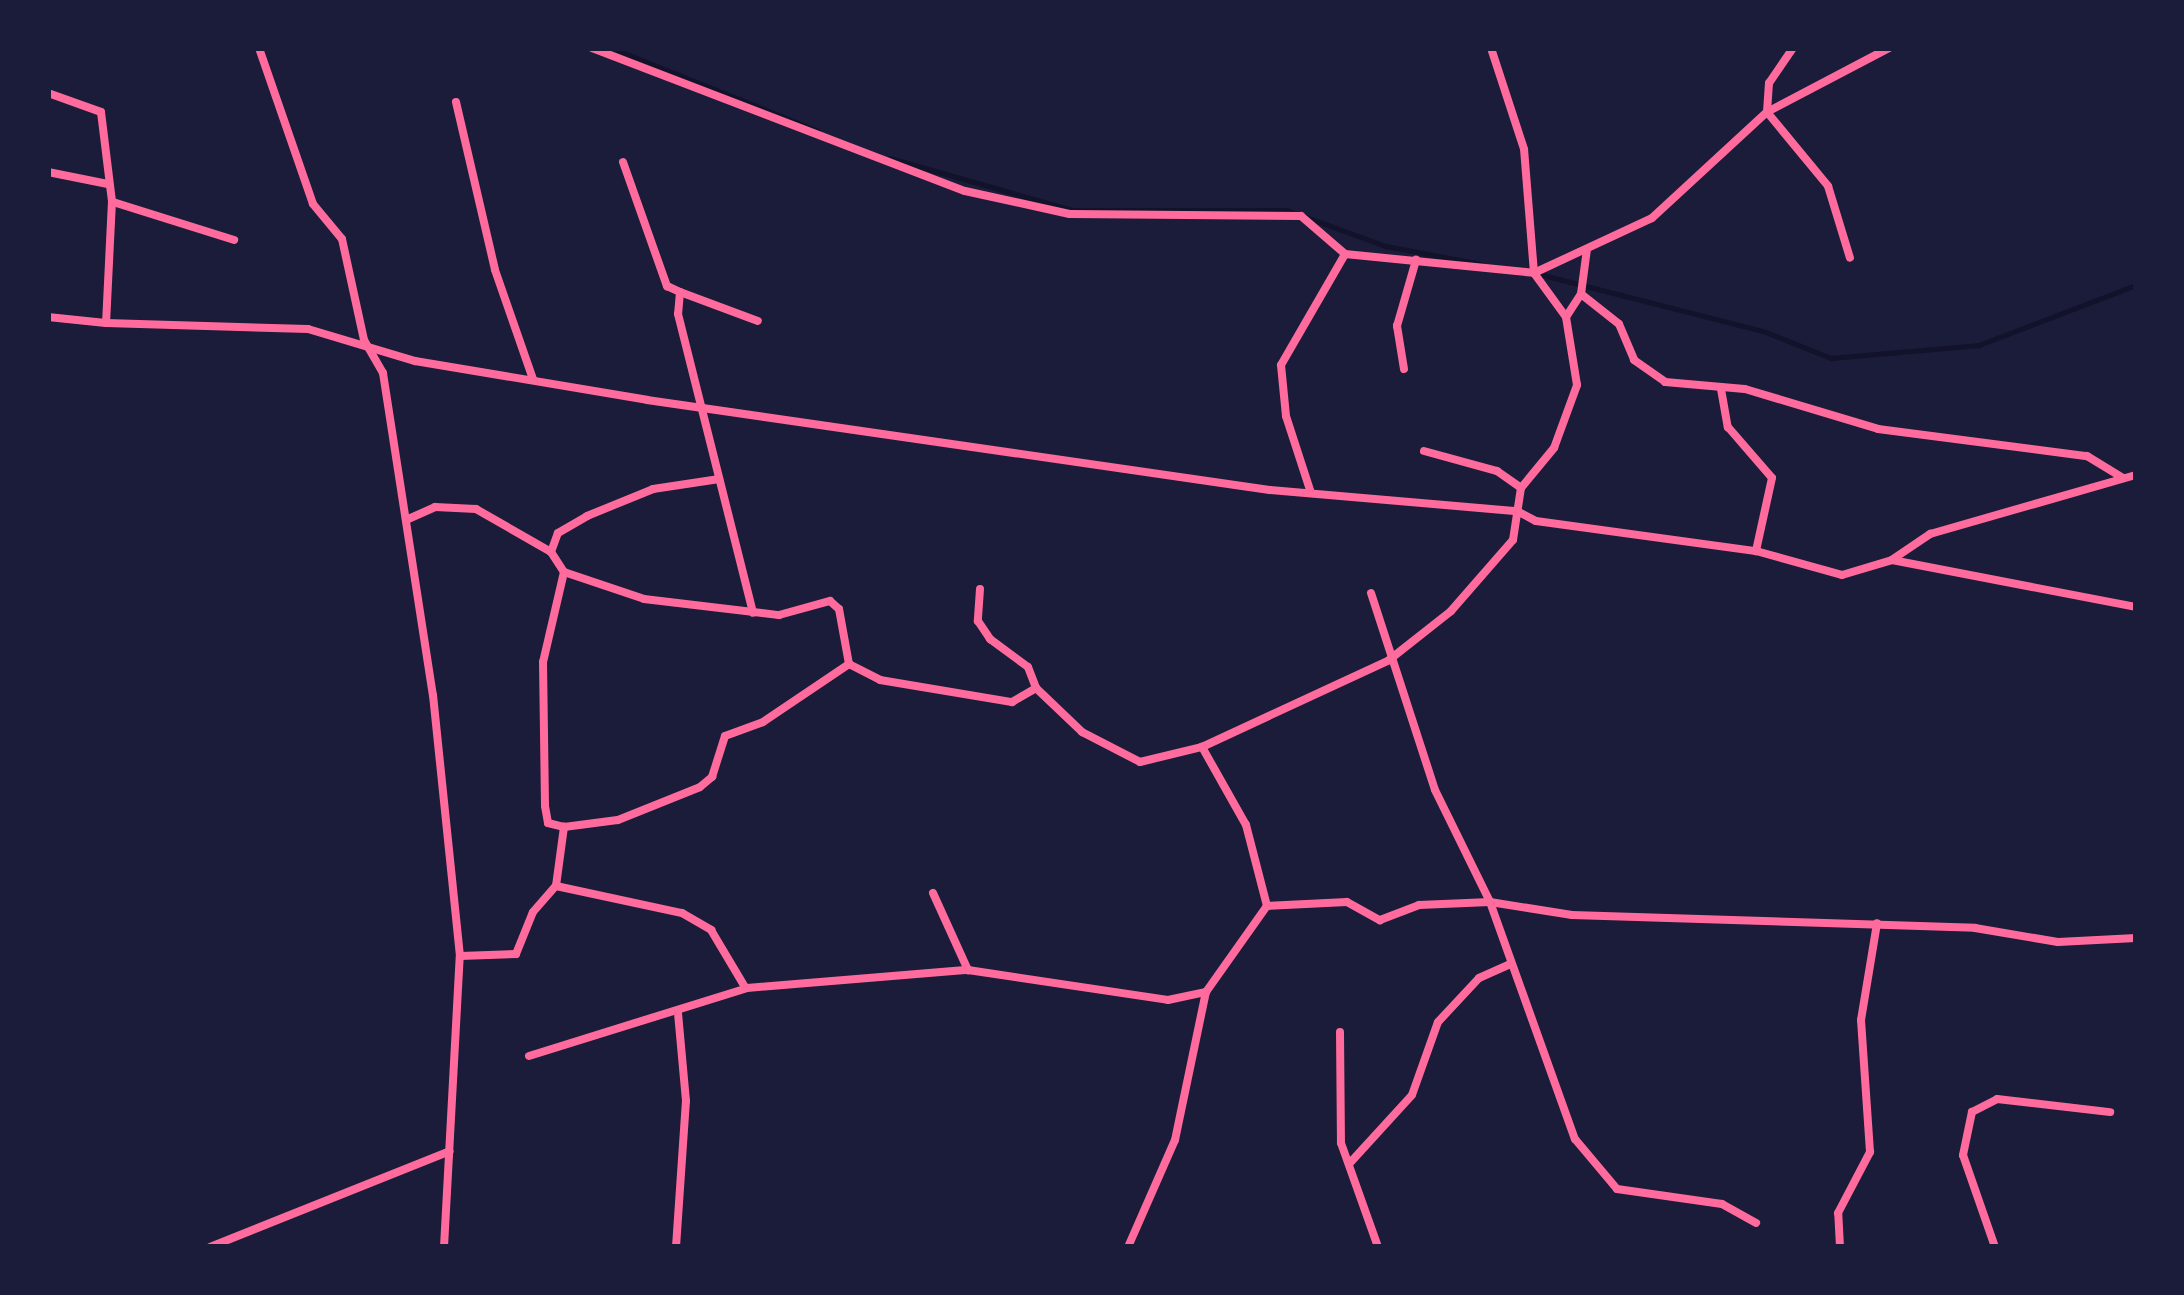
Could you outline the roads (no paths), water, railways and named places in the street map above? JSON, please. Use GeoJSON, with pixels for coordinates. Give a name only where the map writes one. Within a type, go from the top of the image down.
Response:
{"type":"FeatureCollection","features":[{"type":"Feature","properties":{"kind":"street"},"geometry":{"type":"LineString","coordinates":[[259,48],[313,204],[342,239],[364,340],[383,373],[406,520],[460,956],[444,1247]]}},
{"type":"Feature","properties":{"kind":"street"},"geometry":{"type":"LineString","coordinates":[[592,48],[965,190],[1070,214],[1301,216],[1346,254],[1534,272],[1652,218],[1767,112],[1888,48]]}},
{"type":"Feature","properties":{"kind":"street"},"geometry":{"type":"LineString","coordinates":[[980,589],[978,621],[1028,668],[1036,688],[1082,732],[1141,762],[1202,747],[1389,660],[1497,566],[1522,488],[1554,448],[1577,385],[1566,317],[1534,272],[1524,149],[1491,48]]}},
{"type":"Feature","properties":{"kind":"street"},"geometry":{"type":"LineString","coordinates":[[1793,48],[1769,82],[1767,112],[1828,186],[1850,258]]}},
{"type":"Feature","properties":{"kind":"street"},"geometry":{"type":"LineString","coordinates":[[48,93],[101,112],[112,201],[106,323]]}},
{"type":"Feature","properties":{"kind":"street"},"geometry":{"type":"LineString","coordinates":[[456,102],[495,270],[533,379]]}},
{"type":"Feature","properties":{"kind":"street"},"geometry":{"type":"LineString","coordinates":[[622,162],[667,286],[758,321]]}},
{"type":"Feature","properties":{"kind":"street"},"geometry":{"type":"LineString","coordinates":[[48,172],[108,184]]}},
{"type":"Feature","properties":{"kind":"street"},"geometry":{"type":"LineString","coordinates":[[112,201],[235,240]]}},
{"type":"Feature","properties":{"kind":"street"},"geometry":{"type":"LineString","coordinates":[[1566,317],[1581,294],[1587,250]]}},
{"type":"Feature","properties":{"kind":"street"},"geometry":{"type":"LineString","coordinates":[[1311,493],[1286,416],[1281,365],[1346,254]]}},
{"type":"Feature","properties":{"kind":"street"},"geometry":{"type":"LineString","coordinates":[[1404,369],[1397,326],[1417,260]]}},
{"type":"Feature","properties":{"kind":"street"},"geometry":{"type":"LineString","coordinates":[[680,292],[701,407],[753,613]]}},
{"type":"Feature","properties":{"kind":"street"},"geometry":{"type":"LineString","coordinates":[[1581,294],[1619,324],[1634,359],[1665,382],[1745,389],[1878,429],[2087,456],[2123,478]]}},
{"type":"Feature","properties":{"kind":"street"},"geometry":{"type":"LineString","coordinates":[[48,317],[308,329],[364,340],[415,362],[1311,493],[1517,511],[1535,521],[1756,550],[1842,575],[1892,560],[1930,535],[2136,475]]}},
{"type":"Feature","properties":{"kind":"street"},"geometry":{"type":"LineString","coordinates":[[1721,389],[1727,427],[1772,478],[1756,550]]}},
{"type":"Feature","properties":{"kind":"street"},"geometry":{"type":"LineString","coordinates":[[1424,451],[1497,471],[1522,488]]}},
{"type":"Feature","properties":{"kind":"street"},"geometry":{"type":"LineString","coordinates":[[551,552],[558,533],[586,516],[652,489],[719,478]]}},
{"type":"Feature","properties":{"kind":"street"},"geometry":{"type":"LineString","coordinates":[[406,520],[435,507],[476,509],[551,552],[564,572],[644,599],[753,613],[830,601],[838,609],[849,664]]}},
{"type":"Feature","properties":{"kind":"street"},"geometry":{"type":"LineString","coordinates":[[1892,560],[2136,607]]}},
{"type":"Feature","properties":{"kind":"street"},"geometry":{"type":"LineString","coordinates":[[564,572],[544,662],[548,823],[565,827],[618,820],[700,787],[712,778],[725,736],[763,722],[849,664]]}},
{"type":"Feature","properties":{"kind":"street"},"geometry":{"type":"LineString","coordinates":[[1371,593],[1389,660],[1436,790],[1490,902],[1565,1119],[1617,1189],[1722,1204],[1756,1223]]}},
{"type":"Feature","properties":{"kind":"street"},"geometry":{"type":"LineString","coordinates":[[849,664],[916,689],[952,688],[1012,702],[1036,688]]}},
{"type":"Feature","properties":{"kind":"street"},"geometry":{"type":"LineString","coordinates":[[1202,747],[1246,825],[1267,906]]}},
{"type":"Feature","properties":{"kind":"street"},"geometry":{"type":"LineString","coordinates":[[460,956],[516,954],[532,912],[556,886],[565,827]]}},
{"type":"Feature","properties":{"kind":"street"},"geometry":{"type":"LineString","coordinates":[[556,886],[682,913],[711,930],[747,988]]}},
{"type":"Feature","properties":{"kind":"street"},"geometry":{"type":"LineString","coordinates":[[933,893],[968,970]]}},
{"type":"Feature","properties":{"kind":"street"},"geometry":{"type":"LineString","coordinates":[[1128,1247],[1175,1140],[1206,992],[1267,906],[1330,899],[1380,920],[1419,905],[1490,902],[1572,916],[1877,923],[2058,942],[2136,938]]}},
{"type":"Feature","properties":{"kind":"street"},"geometry":{"type":"LineString","coordinates":[[1840,1246],[1838,1213],[1870,1152],[1862,1020],[1877,923]]}},
{"type":"Feature","properties":{"kind":"street"},"geometry":{"type":"LineString","coordinates":[[1349,1164],[1412,1095],[1438,1022],[1479,978],[1512,964]]}},
{"type":"Feature","properties":{"kind":"street"},"geometry":{"type":"LineString","coordinates":[[529,1056],[574,1036],[678,1013],[747,988],[968,970],[1168,1000],[1206,992]]}},
{"type":"Feature","properties":{"kind":"street"},"geometry":{"type":"LineString","coordinates":[[676,1247],[686,1101],[678,1013]]}},
{"type":"Feature","properties":{"kind":"street"},"geometry":{"type":"LineString","coordinates":[[1340,1032],[1337,1120],[1378,1247]]}},
{"type":"Feature","properties":{"kind":"street"},"geometry":{"type":"LineString","coordinates":[[1995,1247],[1963,1155],[1972,1112],[1997,1100],[2110,1112]]}},
{"type":"Feature","properties":{"kind":"street"},"geometry":{"type":"LineString","coordinates":[[210,1247],[449,1151]]}},
{"type":"Feature","properties":{"kind":"waterway"},"geometry":{"type":"LineString","coordinates":[[612,48],[818,131]]}},
{"type":"Feature","properties":{"kind":"waterway"},"geometry":{"type":"LineString","coordinates":[[890,158],[1072,210],[1287,210],[1386,246],[1481,264]]}},
{"type":"Feature","properties":{"kind":"waterway"},"geometry":{"type":"LineString","coordinates":[[1539,274],[1766,332],[1831,358],[1979,345],[2136,285]]}}]}
